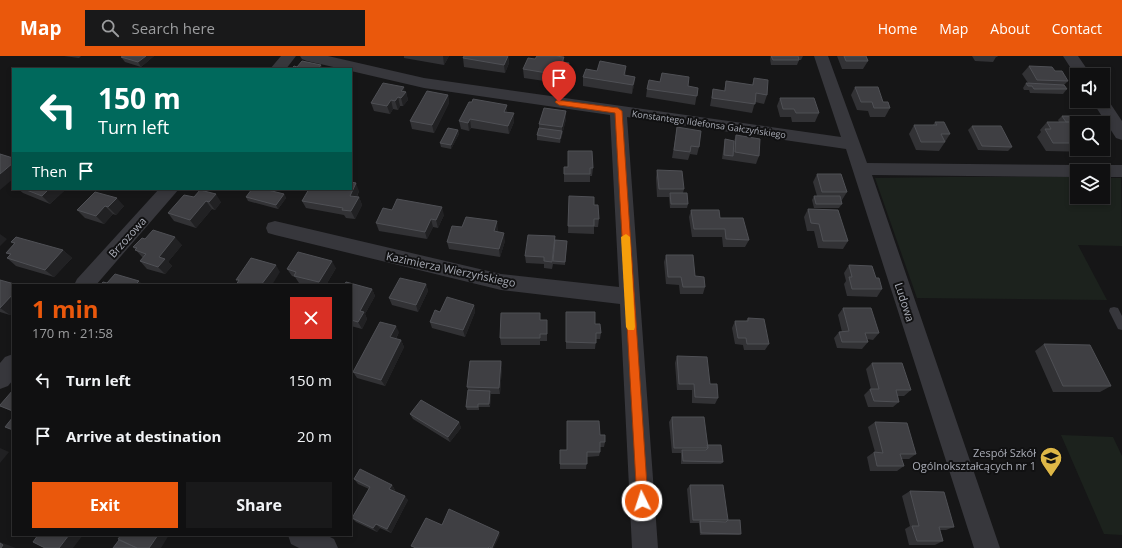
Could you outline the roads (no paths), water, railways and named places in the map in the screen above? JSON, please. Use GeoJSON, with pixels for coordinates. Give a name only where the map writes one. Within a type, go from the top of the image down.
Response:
{"type":"FeatureCollection","features":[{"type":"Feature","properties":{"kind":"street"},"geometry":{"type":"LineString","coordinates":[[279,68],[289,56]]}},
{"type":"Feature","properties":{"kind":"street","name":"Konstantego Ildefonsa Gałczyńskiego"},"geometry":{"type":"LineString","coordinates":[[307,56],[424,83],[852,144]]}},
{"type":"Feature","properties":{"kind":"street","name":"Ludowa"},"geometry":{"type":"LineString","coordinates":[[822,56],[988,548]]}},
{"type":"Feature","properties":{"kind":"street"},"geometry":{"type":"LineString","coordinates":[[1070,56],[1078,68]]}},
{"type":"Feature","properties":{"kind":"street"},"geometry":{"type":"LineString","coordinates":[[1105,108],[1122,134]]}},
{"type":"Feature","properties":{"kind":"street"},"geometry":{"type":"LineString","coordinates":[[618,111],[645,548]]}},
{"type":"Feature","properties":{"kind":"street"},"geometry":{"type":"LineString","coordinates":[[861,169],[1070,171]]}},
{"type":"Feature","properties":{"kind":"street"},"geometry":{"type":"LineString","coordinates":[[1110,171],[1122,172]]}},
{"type":"Feature","properties":{"kind":"street","name":"Brzozowa"},"geometry":{"type":"LineString","coordinates":[[85,284],[169,190]]}},
{"type":"Feature","properties":{"kind":"street","name":"Kazimierza Wierzyńskiego"},"geometry":{"type":"LineString","coordinates":[[275,228],[501,282],[629,297]]}},
{"type":"Feature","properties":{"kind":"street"},"geometry":{"type":"LineString","coordinates":[[0,379],[12,365]]}},
{"type":"Feature","properties":{"kind":"street"},"geometry":{"type":"LineString","coordinates":[[302,536],[325,548]]}},
{"type":"Feature","properties":{"kind":"lane"},"geometry":{"type":"LineString","coordinates":[[1114,311],[1122,326]]}},
{"type":"Feature","properties":{"kind":"place","name":"Zespół Szkół Ogólnokształcących nr 1"},"geometry":{"type":"Point","coordinates":[1051,478]}}]}
